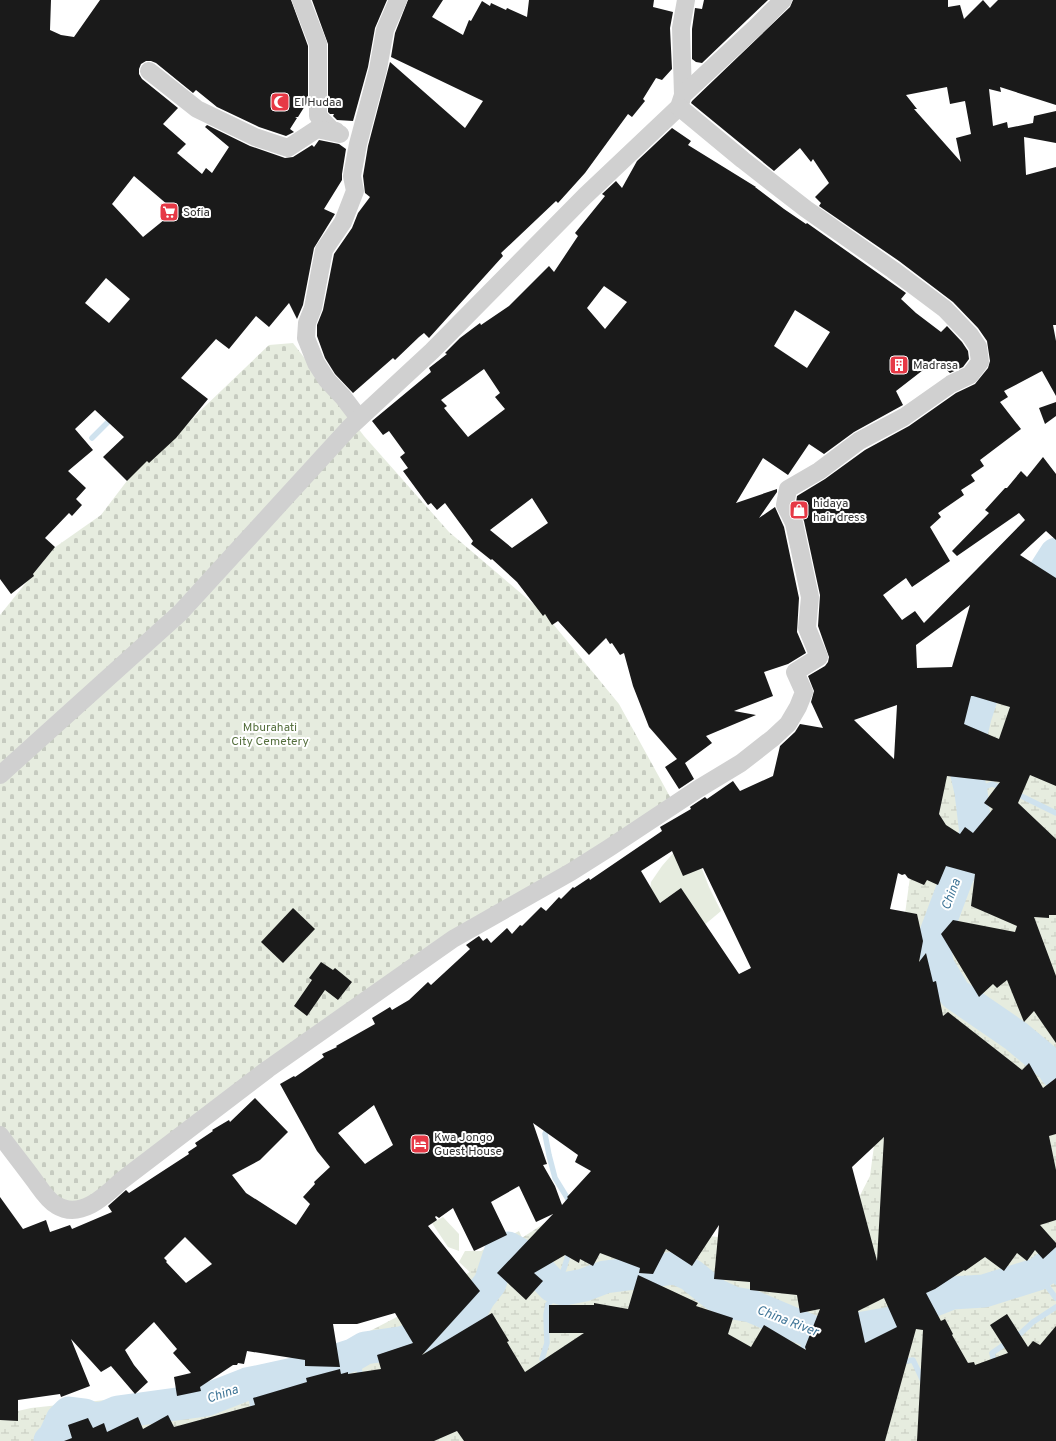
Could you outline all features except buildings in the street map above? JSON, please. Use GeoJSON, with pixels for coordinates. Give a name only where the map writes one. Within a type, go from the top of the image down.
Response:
{"type":"FeatureCollection","features":[{"type":"Feature","properties":{"kind":"street"},"geometry":{"type":"LineString","coordinates":[[301,0],[318,44],[318,116],[332,130],[358,144]]}},
{"type":"Feature","properties":{"kind":"street"},"geometry":{"type":"LineString","coordinates":[[359,418],[343,397],[327,380],[316,364],[306,338],[307,323],[313,308],[324,250],[343,222],[355,191],[352,176],[358,144],[378,69],[385,30],[398,0]]}},
{"type":"Feature","properties":{"kind":"street"},"geometry":{"type":"LineString","coordinates":[[0,1135],[46,1196],[56,1205],[67,1210],[77,1210],[91,1205],[105,1196],[121,1181],[230,1097],[453,939],[571,872],[609,848],[698,789],[741,763],[788,724],[798,707],[804,692],[795,672],[819,657],[807,628],[810,598],[794,523],[785,505],[788,490],[819,471],[859,441],[904,417],[951,384],[970,375],[980,362],[978,347],[970,335],[945,309],[800,204],[743,160],[681,101],[681,28],[686,0]]}},
{"type":"Feature","properties":{"kind":"street"},"geometry":{"type":"LineString","coordinates":[[0,775],[180,613],[359,418],[432,350],[783,0]]}},
{"type":"Feature","properties":{"kind":"street"},"geometry":{"type":"LineString","coordinates":[[149,71],[197,109],[254,137],[288,148],[317,129],[340,134]]}},
{"type":"Feature","properties":{"kind":"green space","name":"Mburahati City Cemetery"},"geometry":{"type":"Polygon","coordinates":[[[293,343],[364,436],[449,532],[544,613],[619,704],[674,804],[486,920],[96,1203],[58,1203],[0,1140],[0,615],[54,548],[101,515],[136,469],[169,443],[269,345],[293,343]]]}},
{"type":"Feature","properties":{"kind":"green space"},"geometry":{"type":"Polygon","coordinates":[[[1056,556],[1056,1441],[0,1441],[0,1415],[31,1408],[272,1382],[416,1307],[557,1215],[717,1237],[852,1211],[870,1176],[916,832],[942,759],[1056,556]]]}},
{"type":"Feature","properties":{"kind":"green space"},"geometry":{"type":"Polygon","coordinates":[[[675,851],[695,866],[702,869],[721,911],[696,932],[667,903],[649,900],[651,882],[675,851]]]}},
{"type":"Feature","properties":{"kind":"green space"},"geometry":{"type":"Polygon","coordinates":[[[443,1217],[459,1234],[459,1251],[448,1247],[432,1223],[443,1217]]]}},
{"type":"Feature","properties":{"kind":"green space"},"geometry":{"type":"Polygon","coordinates":[[[519,1231],[529,1253],[473,1275],[459,1262],[465,1251],[481,1251],[519,1231]]]}},
{"type":"Feature","properties":{"kind":"waterway"},"geometry":{"type":"LineString","coordinates":[[92,438],[112,418]]}},
{"type":"Feature","properties":{"kind":"waterway","name":"China"},"geometry":{"type":"LineString","coordinates":[[1020,610],[1056,554]]}},
{"type":"Feature","properties":{"kind":"waterway","name":"China"},"geometry":{"type":"LineString","coordinates":[[991,668],[975,717],[964,762],[971,792],[976,834],[957,877],[933,941],[938,966],[955,994],[1016,1036],[1052,1066],[1056,1072]]}},
{"type":"Feature","properties":{"kind":"waterway"},"geometry":{"type":"LineString","coordinates":[[971,792],[992,784],[1003,788]]}},
{"type":"Feature","properties":{"kind":"waterway"},"geometry":{"type":"LineString","coordinates":[[1015,793],[1056,813]]}},
{"type":"Feature","properties":{"kind":"waterway"},"geometry":{"type":"LineString","coordinates":[[549,1126],[545,1134],[555,1178],[571,1204]]}},
{"type":"Feature","properties":{"kind":"waterway","name":"China River"},"geometry":{"type":"LineString","coordinates":[[407,1341],[460,1324],[467,1319],[479,1297],[490,1283],[501,1250],[508,1248],[528,1259],[553,1286],[564,1289],[584,1285],[605,1277],[675,1268],[691,1275],[716,1295],[733,1303],[751,1306],[815,1333],[829,1334],[892,1323],[927,1303],[952,1293],[984,1291],[1038,1274],[1056,1261]]}},
{"type":"Feature","properties":{"kind":"waterway"},"geometry":{"type":"LineString","coordinates":[[553,1286],[562,1273],[570,1250]]}},
{"type":"Feature","properties":{"kind":"waterway"},"geometry":{"type":"LineString","coordinates":[[1048,1267],[1056,1282]]}},
{"type":"Feature","properties":{"kind":"waterway"},"geometry":{"type":"LineString","coordinates":[[1038,1274],[1056,1298]]}},
{"type":"Feature","properties":{"kind":"waterway"},"geometry":{"type":"LineString","coordinates":[[546,1367],[542,1359],[547,1343],[546,1315],[548,1304],[564,1289]]}},
{"type":"Feature","properties":{"kind":"waterway"},"geometry":{"type":"LineString","coordinates":[[995,1365],[992,1353],[1021,1333],[1033,1322],[1056,1307]]}},
{"type":"Feature","properties":{"kind":"waterway"},"geometry":{"type":"LineString","coordinates":[[456,1325],[463,1337]]}},
{"type":"Feature","properties":{"kind":"waterway"},"geometry":{"type":"LineString","coordinates":[[865,1328],[870,1347]]}},
{"type":"Feature","properties":{"kind":"waterway"},"geometry":{"type":"LineString","coordinates":[[800,1354],[808,1337],[808,1329]]}},
{"type":"Feature","properties":{"kind":"waterway","name":"China"},"geometry":{"type":"LineString","coordinates":[[50,1441],[53,1440],[62,1420],[69,1413],[85,1415],[92,1419],[104,1418],[118,1412],[206,1400],[247,1384],[294,1374],[353,1355],[365,1348],[406,1342]]}},
{"type":"Feature","properties":{"kind":"waterway"},"geometry":{"type":"LineString","coordinates":[[353,1355],[359,1365],[360,1378]]}},
{"type":"Feature","properties":{"kind":"waterway"},"geometry":{"type":"LineString","coordinates":[[901,1362],[913,1360],[923,1381]]}},
{"type":"Feature","properties":{"kind":"waterway"},"geometry":{"type":"LineString","coordinates":[[247,1384],[255,1413]]}},
{"type":"Feature","properties":{"kind":"waterway"},"geometry":{"type":"LineString","coordinates":[[92,1419],[91,1421],[100,1441]]}},
{"type":"Feature","properties":{"kind":"place","name":"El Hudaa"},"geometry":{"type":"Point","coordinates":[280,102]}},
{"type":"Feature","properties":{"kind":"place","name":"Sofia"},"geometry":{"type":"Point","coordinates":[169,212]}},
{"type":"Feature","properties":{"kind":"place","name":"Madrasa"},"geometry":{"type":"Point","coordinates":[899,365]}},
{"type":"Feature","properties":{"kind":"place","name":"hidaya hair dress"},"geometry":{"type":"Point","coordinates":[799,510]}},
{"type":"Feature","properties":{"kind":"place","name":"Kwa Jongo Guest House"},"geometry":{"type":"Point","coordinates":[420,1144]}}]}
